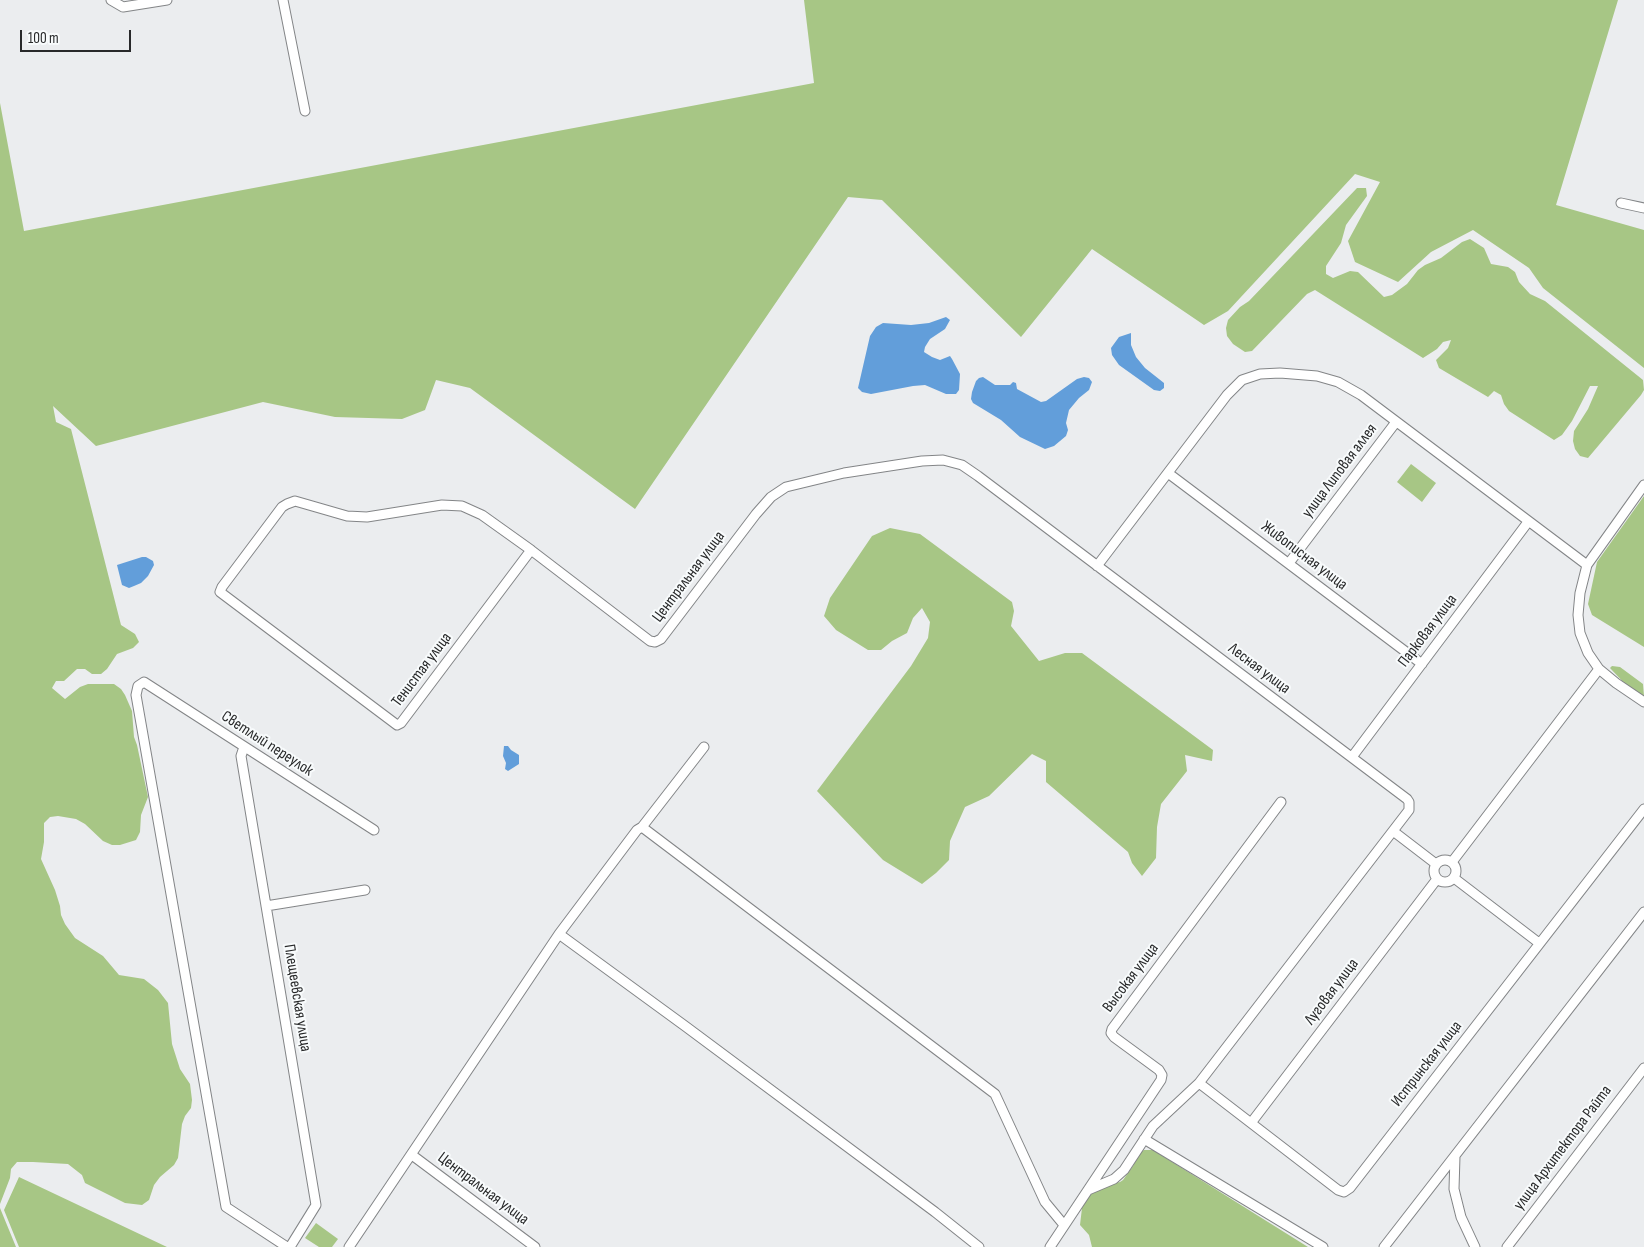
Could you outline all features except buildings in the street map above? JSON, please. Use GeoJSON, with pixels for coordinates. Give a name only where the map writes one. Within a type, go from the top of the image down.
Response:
{"type":"FeatureCollection","features":[{"type":"Feature","properties":{"kind":"street"},"geometry":{"type":"LineString","coordinates":[[111,0],[123,7],[167,0]]}},
{"type":"Feature","properties":{"kind":"street"},"geometry":{"type":"LineString","coordinates":[[283,0],[305,111]]}},
{"type":"Feature","properties":{"kind":"street"},"geometry":{"type":"LineString","coordinates":[[1621,203],[1644,208]]}},
{"type":"Feature","properties":{"kind":"street"},"geometry":{"type":"LineString","coordinates":[[1097,566],[1226,395],[1242,380],[1260,374],[1280,373],[1317,376],[1338,382],[1361,395],[1587,565]]}},
{"type":"Feature","properties":{"kind":"street","name":"улица Липовая аллея"},"geometry":{"type":"LineString","coordinates":[[1289,563],[1396,422]]}},
{"type":"Feature","properties":{"kind":"street","name":"Центральная улица"},"geometry":{"type":"LineString","coordinates":[[220,592],[282,507],[295,501],[347,516],[367,517],[442,505],[462,506],[482,515],[650,641],[655,642],[661,639],[771,496],[786,487],[844,473],[922,461],[944,460],[962,465],[978,476],[1097,566]]}},
{"type":"Feature","properties":{"kind":"street","name":"Живописная улица"},"geometry":{"type":"LineString","coordinates":[[1168,473],[1422,664]]}},
{"type":"Feature","properties":{"kind":"street"},"geometry":{"type":"LineString","coordinates":[[1644,486],[1587,565],[1580,593],[1578,615],[1580,633],[1588,653],[1599,669],[1644,702]]}},
{"type":"Feature","properties":{"kind":"street","name":"Парковая улица"},"geometry":{"type":"LineString","coordinates":[[1352,757],[1528,522]]}},
{"type":"Feature","properties":{"kind":"street","name":"Тенистая улица"},"geometry":{"type":"LineString","coordinates":[[220,592],[397,725],[401,723],[531,550]]}},
{"type":"Feature","properties":{"kind":"street","name":"Лесная улица"},"geometry":{"type":"LineString","coordinates":[[1097,566],[1403,796],[1409,802],[1409,810],[1394,831]]}},
{"type":"Feature","properties":{"kind":"street"},"geometry":{"type":"LineString","coordinates":[[1452,862],[1599,669]]}},
{"type":"Feature","properties":{"kind":"street","name":"Светлый переулок"},"geometry":{"type":"LineString","coordinates":[[288,1247],[226,1207],[136,695],[138,686],[144,682],[374,830]]}},
{"type":"Feature","properties":{"kind":"street","name":"Плещеевская улица"},"geometry":{"type":"LineString","coordinates":[[244,746],[241,756],[316,1205],[288,1247]]}},
{"type":"Feature","properties":{"kind":"street"},"geometry":{"type":"LineString","coordinates":[[353,1246],[559,934],[637,830],[642,827],[704,747]]}},
{"type":"Feature","properties":{"kind":"street","name":"Высокая улица"},"geometry":{"type":"LineString","coordinates":[[1088,1190],[1161,1080],[1162,1074],[1114,1037],[1111,1032],[1112,1028],[1282,802]]}},
{"type":"Feature","properties":{"kind":"street","name":"Истринская улица"},"geometry":{"type":"LineString","coordinates":[[1199,1083],[1338,1190],[1344,1192],[1350,1188],[1644,809]]}},
{"type":"Feature","properties":{"kind":"street"},"geometry":{"type":"LineString","coordinates":[[642,827],[994,1094],[1045,1202],[1064,1225]]}},
{"type":"Feature","properties":{"kind":"street"},"geometry":{"type":"LineString","coordinates":[[1050,1247],[1088,1190],[1114,1178],[1124,1170],[1144,1139],[1168,1111],[1199,1083],[1394,831],[1436,864]]}},
{"type":"Feature","properties":{"kind":"street"},"geometry":{"type":"LineString","coordinates":[[1440,860],[1452,862],[1456,872],[1454,878],[1443,882],[1437,879],[1434,874],[1436,864],[1440,860]]}},
{"type":"Feature","properties":{"kind":"street"},"geometry":{"type":"LineString","coordinates":[[1454,878],[1539,943]]}},
{"type":"Feature","properties":{"kind":"street","name":"Луговая улица"},"geometry":{"type":"LineString","coordinates":[[1251,1123],[1437,879]]}},
{"type":"Feature","properties":{"kind":"street"},"geometry":{"type":"LineString","coordinates":[[266,906],[365,890]]}},
{"type":"Feature","properties":{"kind":"street"},"geometry":{"type":"LineString","coordinates":[[1384,1247],[1644,912]]}},
{"type":"Feature","properties":{"kind":"street"},"geometry":{"type":"LineString","coordinates":[[559,934],[935,1212],[979,1247]]}},
{"type":"Feature","properties":{"kind":"street","name":"улица Архитектора Райта"},"geometry":{"type":"LineString","coordinates":[[1507,1247],[1644,1068]]}},
{"type":"Feature","properties":{"kind":"street"},"geometry":{"type":"LineString","coordinates":[[1144,1139],[1322,1247]]}},
{"type":"Feature","properties":{"kind":"street","name":"Центральная улица"},"geometry":{"type":"LineString","coordinates":[[412,1155],[535,1247]]}},
{"type":"Feature","properties":{"kind":"street"},"geometry":{"type":"LineString","coordinates":[[1455,1156],[1454,1189],[1462,1217],[1475,1247]]}},
{"type":"Feature","properties":{"kind":"green space"},"geometry":{"type":"Polygon","coordinates":[[[804,0],[1618,0],[1556,205],[1644,230],[1644,368],[1543,288],[1529,268],[1473,230],[1431,252],[1398,282],[1355,262],[1348,241],[1380,182],[1355,174],[1228,311],[1204,325],[1092,249],[1021,337],[882,200],[848,197],[635,509],[470,388],[436,380],[425,410],[402,419],[335,417],[263,402],[96,446],[53,406],[56,422],[71,429],[121,625],[135,634],[139,642],[133,648],[117,654],[107,669],[101,674],[92,674],[85,669],[77,669],[64,681],[56,681],[52,688],[65,699],[80,687],[88,684],[114,684],[121,689],[132,711],[134,737],[148,797],[141,815],[140,832],[136,840],[120,845],[112,845],[103,841],[85,824],[76,819],[58,816],[50,817],[44,823],[44,842],[41,859],[55,890],[61,915],[75,938],[103,956],[119,975],[144,979],[158,990],[168,1003],[172,1044],[180,1069],[190,1084],[192,1100],[191,1108],[182,1124],[178,1158],[174,1165],[160,1177],[154,1185],[149,1200],[142,1205],[125,1203],[85,1183],[82,1175],[68,1164],[33,1162],[17,1162],[11,1169],[10,1178],[0,1204],[0,103],[24,231],[814,83],[804,0]]]}},
{"type":"Feature","properties":{"kind":"green space"},"geometry":{"type":"Polygon","coordinates":[[[1357,188],[1366,188],[1367,196],[1346,225],[1341,243],[1326,266],[1326,274],[1333,278],[1350,271],[1358,272],[1384,297],[1392,295],[1407,284],[1418,270],[1425,265],[1441,258],[1462,242],[1470,239],[1484,248],[1491,264],[1508,267],[1515,272],[1519,282],[1530,294],[1545,301],[1643,380],[1644,390],[1641,395],[1588,458],[1580,456],[1575,449],[1573,441],[1574,431],[1588,409],[1598,386],[1590,386],[1572,421],[1562,435],[1554,440],[1509,411],[1501,395],[1494,391],[1488,397],[1439,368],[1436,360],[1448,348],[1451,340],[1443,342],[1437,349],[1423,358],[1315,290],[1307,294],[1252,351],[1245,352],[1233,344],[1227,336],[1228,320],[1240,307],[1249,301],[1357,188]]]}},
{"type":"Feature","properties":{"kind":"green space"},"geometry":{"type":"Polygon","coordinates":[[[1411,464],[1436,483],[1422,502],[1397,482],[1411,464]]]}},
{"type":"Feature","properties":{"kind":"green space"},"geometry":{"type":"Polygon","coordinates":[[[1644,496],[1644,647],[1592,615],[1588,604],[1597,562],[1644,496]]]}},
{"type":"Feature","properties":{"kind":"green space"},"geometry":{"type":"Polygon","coordinates":[[[890,528],[920,534],[1012,602],[1014,611],[1011,626],[1039,661],[1065,653],[1082,653],[1213,750],[1212,761],[1185,755],[1187,771],[1161,804],[1157,827],[1156,858],[1142,876],[1132,863],[1128,852],[1046,782],[1046,761],[1032,754],[989,796],[965,807],[950,841],[949,860],[922,884],[883,860],[817,791],[911,666],[928,638],[930,622],[922,608],[913,618],[907,633],[892,641],[881,650],[868,650],[836,630],[824,616],[830,598],[872,536],[890,528]]]}},
{"type":"Feature","properties":{"kind":"green space"},"geometry":{"type":"Polygon","coordinates":[[[1612,666],[1620,667],[1643,684],[1644,696],[1627,686],[1610,668],[1612,666]]]}},
{"type":"Feature","properties":{"kind":"green space"},"geometry":{"type":"Polygon","coordinates":[[[1144,1150],[1153,1150],[1308,1247],[1092,1247],[1089,1235],[1080,1225],[1085,1200],[1094,1190],[1123,1180],[1133,1166],[1137,1154],[1144,1150]]]}},
{"type":"Feature","properties":{"kind":"green space"},"geometry":{"type":"Polygon","coordinates":[[[19,1177],[167,1247],[19,1247],[4,1210],[19,1177]]]}},
{"type":"Feature","properties":{"kind":"green space"},"geometry":{"type":"Polygon","coordinates":[[[0,1208],[16,1247],[0,1247],[0,1208]]]}},
{"type":"Feature","properties":{"kind":"green space"},"geometry":{"type":"Polygon","coordinates":[[[316,1223],[338,1239],[332,1247],[319,1247],[305,1238],[316,1223]]]}},
{"type":"Feature","properties":{"kind":"water"},"geometry":{"type":"Polygon","coordinates":[[[946,317],[950,320],[945,329],[930,339],[924,352],[940,360],[950,356],[960,374],[959,390],[956,394],[946,394],[925,385],[871,394],[862,392],[858,388],[870,336],[876,327],[883,323],[911,325],[929,323],[946,317]]]}},
{"type":"Feature","properties":{"kind":"water"},"geometry":{"type":"Polygon","coordinates":[[[1131,333],[1131,345],[1136,357],[1145,368],[1164,383],[1164,388],[1160,391],[1154,390],[1119,365],[1112,355],[1111,348],[1119,337],[1131,333]]]}},
{"type":"Feature","properties":{"kind":"water"},"geometry":{"type":"Polygon","coordinates":[[[983,377],[995,385],[1016,383],[1017,389],[1041,402],[1046,401],[1077,379],[1089,378],[1092,382],[1089,390],[1069,410],[1066,436],[1054,446],[1045,449],[1020,437],[1001,420],[973,403],[971,399],[976,381],[983,377]]]}},
{"type":"Feature","properties":{"kind":"water"},"geometry":{"type":"Polygon","coordinates":[[[142,557],[153,561],[154,565],[148,576],[141,583],[129,588],[122,585],[117,565],[142,557]]]}},
{"type":"Feature","properties":{"kind":"water"},"geometry":{"type":"Polygon","coordinates":[[[504,746],[508,746],[519,755],[519,764],[508,771],[505,769],[504,746]]]}}]}
